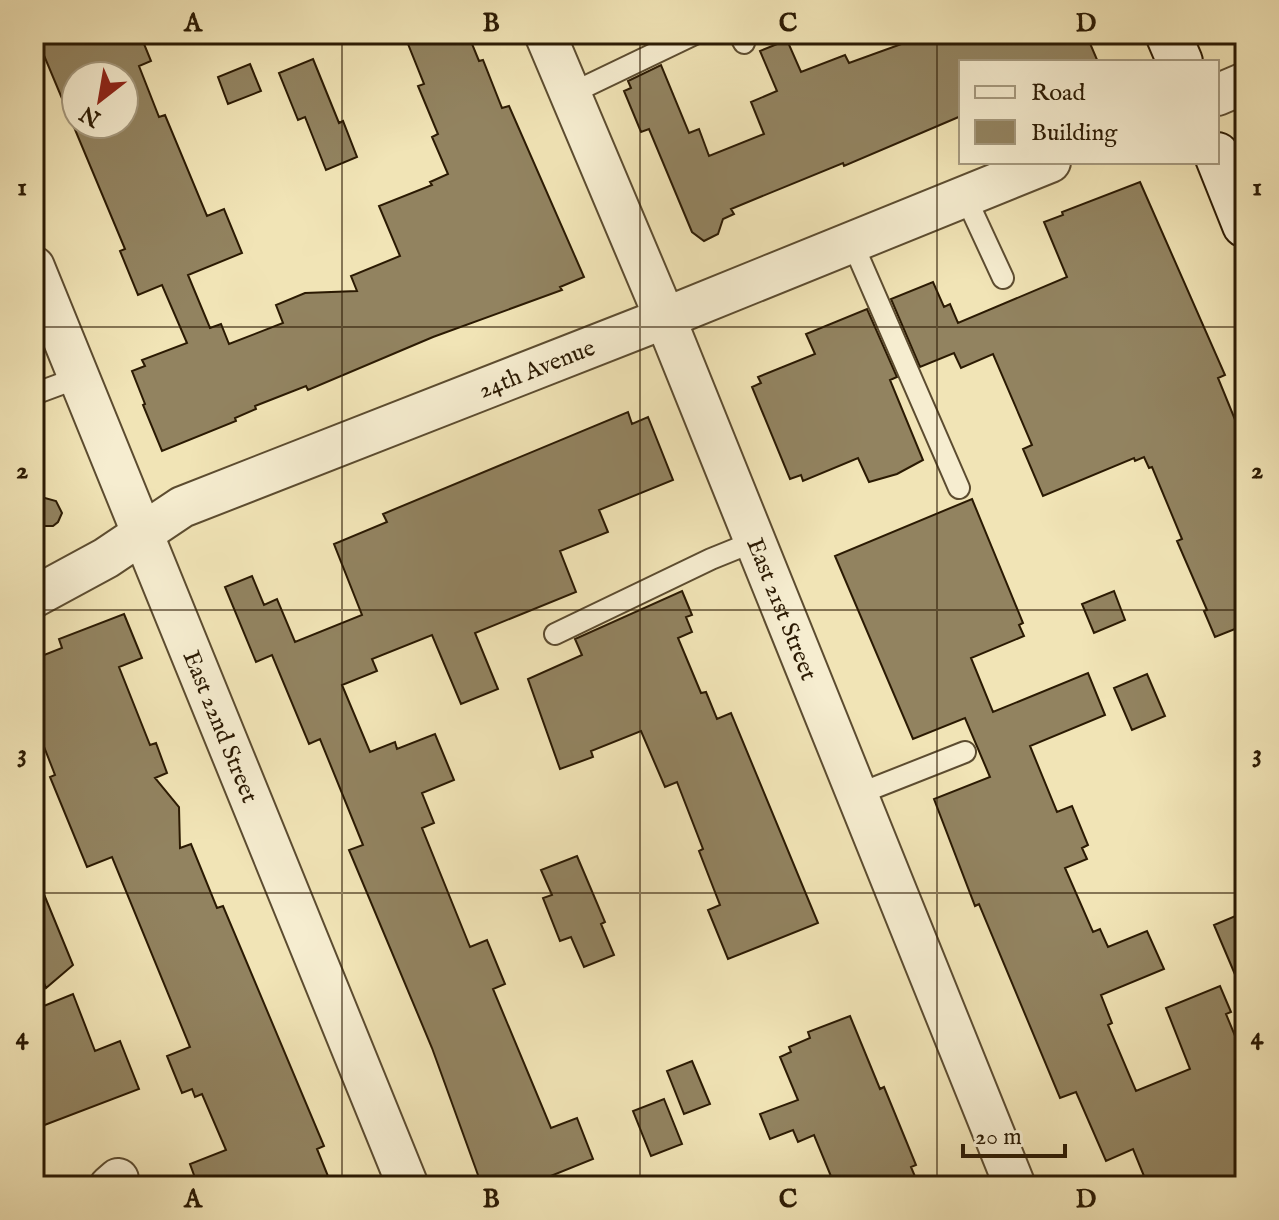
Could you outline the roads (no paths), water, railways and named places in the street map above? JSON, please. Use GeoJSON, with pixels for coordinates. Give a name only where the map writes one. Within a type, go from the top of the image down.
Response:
{"type":"FeatureCollection","features":[{"type":"Feature","properties":{"kind":"street","name":"East 21st Street"},"geometry":{"type":"LineString","coordinates":[[545,34],[665,318],[1015,1186]]}},
{"type":"Feature","properties":{"kind":"street"},"geometry":{"type":"LineString","coordinates":[[1168,34],[1179,60]]}},
{"type":"Feature","properties":{"kind":"street"},"geometry":{"type":"LineString","coordinates":[[1219,94],[1245,83]]}},
{"type":"Feature","properties":{"kind":"street"},"geometry":{"type":"LineString","coordinates":[[1219,160],[1245,225]]}},
{"type":"Feature","properties":{"kind":"street","name":"24th Avenue"},"geometry":{"type":"LineString","coordinates":[[34,597],[106,558],[182,507],[665,318],[1045,164]]}},
{"type":"Feature","properties":{"kind":"street","name":"East 22nd Street"},"geometry":{"type":"LineString","coordinates":[[34,267],[408,1186]]}},
{"type":"Feature","properties":{"kind":"lane"},"geometry":{"type":"LineString","coordinates":[[570,94],[695,34]]}},
{"type":"Feature","properties":{"kind":"lane"},"geometry":{"type":"LineString","coordinates":[[965,196],[1003,278]]}},
{"type":"Feature","properties":{"kind":"lane"},"geometry":{"type":"LineString","coordinates":[[852,242],[959,488]]}},
{"type":"Feature","properties":{"kind":"lane"},"geometry":{"type":"LineString","coordinates":[[34,394],[80,377]]}},
{"type":"Feature","properties":{"kind":"lane"},"geometry":{"type":"LineString","coordinates":[[555,634],[753,542]]}},
{"type":"Feature","properties":{"kind":"lane"},"geometry":{"type":"LineString","coordinates":[[856,795],[965,752]]}}]}
